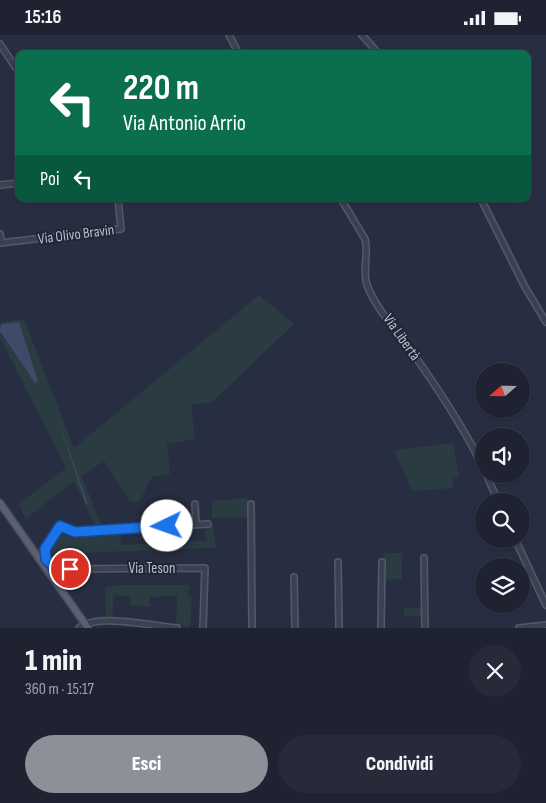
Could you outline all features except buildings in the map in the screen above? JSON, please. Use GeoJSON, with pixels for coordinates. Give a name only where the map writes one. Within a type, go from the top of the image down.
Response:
{"type":"FeatureCollection","features":[{"type":"Feature","properties":{"kind":"main road"},"geometry":{"type":"LineString","coordinates":[[0,503],[45,563],[84,627]]}},
{"type":"Feature","properties":{"kind":"street"},"geometry":{"type":"LineString","coordinates":[[229,35],[237,50]]}},
{"type":"Feature","properties":{"kind":"street"},"geometry":{"type":"LineString","coordinates":[[362,35],[375,50]]}},
{"type":"Feature","properties":{"kind":"street"},"geometry":{"type":"LineString","coordinates":[[0,44],[15,67]]}},
{"type":"Feature","properties":{"kind":"street"},"geometry":{"type":"LineString","coordinates":[[0,185],[15,183]]}},
{"type":"Feature","properties":{"kind":"street","name":"Via Olivo Bravin"},"geometry":{"type":"LineString","coordinates":[[1,243],[121,229],[118,202]]}},
{"type":"Feature","properties":{"kind":"street","name":"Via Libertà"},"geometry":{"type":"LineString","coordinates":[[343,202],[365,239],[365,276],[372,296],[437,387],[475,451]]}},
{"type":"Feature","properties":{"kind":"street"},"geometry":{"type":"LineString","coordinates":[[483,202],[525,287],[546,322]]}},
{"type":"Feature","properties":{"kind":"street"},"geometry":{"type":"LineString","coordinates":[[0,234],[1,243]]}},
{"type":"Feature","properties":{"kind":"street"},"geometry":{"type":"LineString","coordinates":[[252,504],[252,628]]}},
{"type":"Feature","properties":{"kind":"street"},"geometry":{"type":"LineString","coordinates":[[194,505],[196,524]]}},
{"type":"Feature","properties":{"kind":"street"},"geometry":{"type":"LineString","coordinates":[[166,508],[167,526]]}},
{"type":"Feature","properties":{"kind":"street"},"geometry":{"type":"LineString","coordinates":[[45,563],[45,549],[60,526],[75,532],[208,524]]}},
{"type":"Feature","properties":{"kind":"street"},"geometry":{"type":"LineString","coordinates":[[519,548],[546,605]]}},
{"type":"Feature","properties":{"kind":"street"},"geometry":{"type":"LineString","coordinates":[[424,558],[425,628]]}},
{"type":"Feature","properties":{"kind":"street"},"geometry":{"type":"LineString","coordinates":[[338,562],[339,628]]}},
{"type":"Feature","properties":{"kind":"street"},"geometry":{"type":"LineString","coordinates":[[382,562],[382,628]]}},
{"type":"Feature","properties":{"kind":"street","name":"Via Teson"},"geometry":{"type":"LineString","coordinates":[[45,563],[56,569],[205,568],[203,628]]}},
{"type":"Feature","properties":{"kind":"street"},"geometry":{"type":"LineString","coordinates":[[294,577],[295,628]]}},
{"type":"Feature","properties":{"kind":"street"},"geometry":{"type":"LineString","coordinates":[[84,627],[104,621],[176,628]]}},
{"type":"Feature","properties":{"kind":"street"},"geometry":{"type":"LineString","coordinates":[[519,628],[546,625]]}},
{"type":"Feature","properties":{"kind":"shaded area"},"geometry":{"type":"Polygon","coordinates":[[[259,295],[294,324],[211,403],[191,404],[195,439],[167,444],[170,474],[152,477],[139,502],[130,502],[104,461],[82,476],[101,525],[95,525],[74,481],[26,519],[19,504],[66,468],[0,338],[0,322],[24,319],[74,448],[259,295]]]}},
{"type":"Feature","properties":{"kind":"shaded area"},"geometry":{"type":"Polygon","coordinates":[[[453,443],[459,477],[452,477],[454,488],[412,491],[394,450],[453,443]]]}},
{"type":"Feature","properties":{"kind":"shaded area"},"geometry":{"type":"Polygon","coordinates":[[[248,498],[249,517],[212,518],[212,501],[248,498]]]}},
{"type":"Feature","properties":{"kind":"shaded area"},"geometry":{"type":"Polygon","coordinates":[[[205,526],[213,526],[216,548],[48,554],[61,530],[75,535],[120,534],[121,545],[206,541],[205,526]]]}},
{"type":"Feature","properties":{"kind":"shaded area"},"geometry":{"type":"Polygon","coordinates":[[[384,553],[402,553],[402,579],[384,580],[384,553]]]}},
{"type":"Feature","properties":{"kind":"shaded area"},"geometry":{"type":"Polygon","coordinates":[[[118,585],[189,585],[188,596],[192,597],[190,627],[176,625],[177,596],[150,597],[150,607],[130,605],[131,597],[114,595],[112,619],[106,619],[105,588],[118,585]]]}},
{"type":"Feature","properties":{"kind":"shaded area"},"geometry":{"type":"Polygon","coordinates":[[[404,607],[422,608],[422,616],[404,617],[404,607]]]}},
{"type":"Feature","properties":{"kind":"water"},"geometry":{"type":"Polygon","coordinates":[[[19,322],[38,381],[35,383],[0,331],[1,324],[19,322]]]}},
{"type":"Feature","properties":{"kind":"water"},"geometry":{"type":"Polygon","coordinates":[[[55,411],[88,504],[86,504],[55,411]]]}},
{"type":"Feature","properties":{"kind":"waterway"},"geometry":{"type":"LineString","coordinates":[[0,510],[20,538]]}},
{"type":"Feature","properties":{"kind":"waterway"},"geometry":{"type":"LineString","coordinates":[[23,543],[52,584]]}},
{"type":"Feature","properties":{"kind":"route"},"geometry":{"type":"LineString","coordinates":[[70,569],[56,569],[46,559],[45,549],[60,526],[75,532],[167,526]]}}]}
